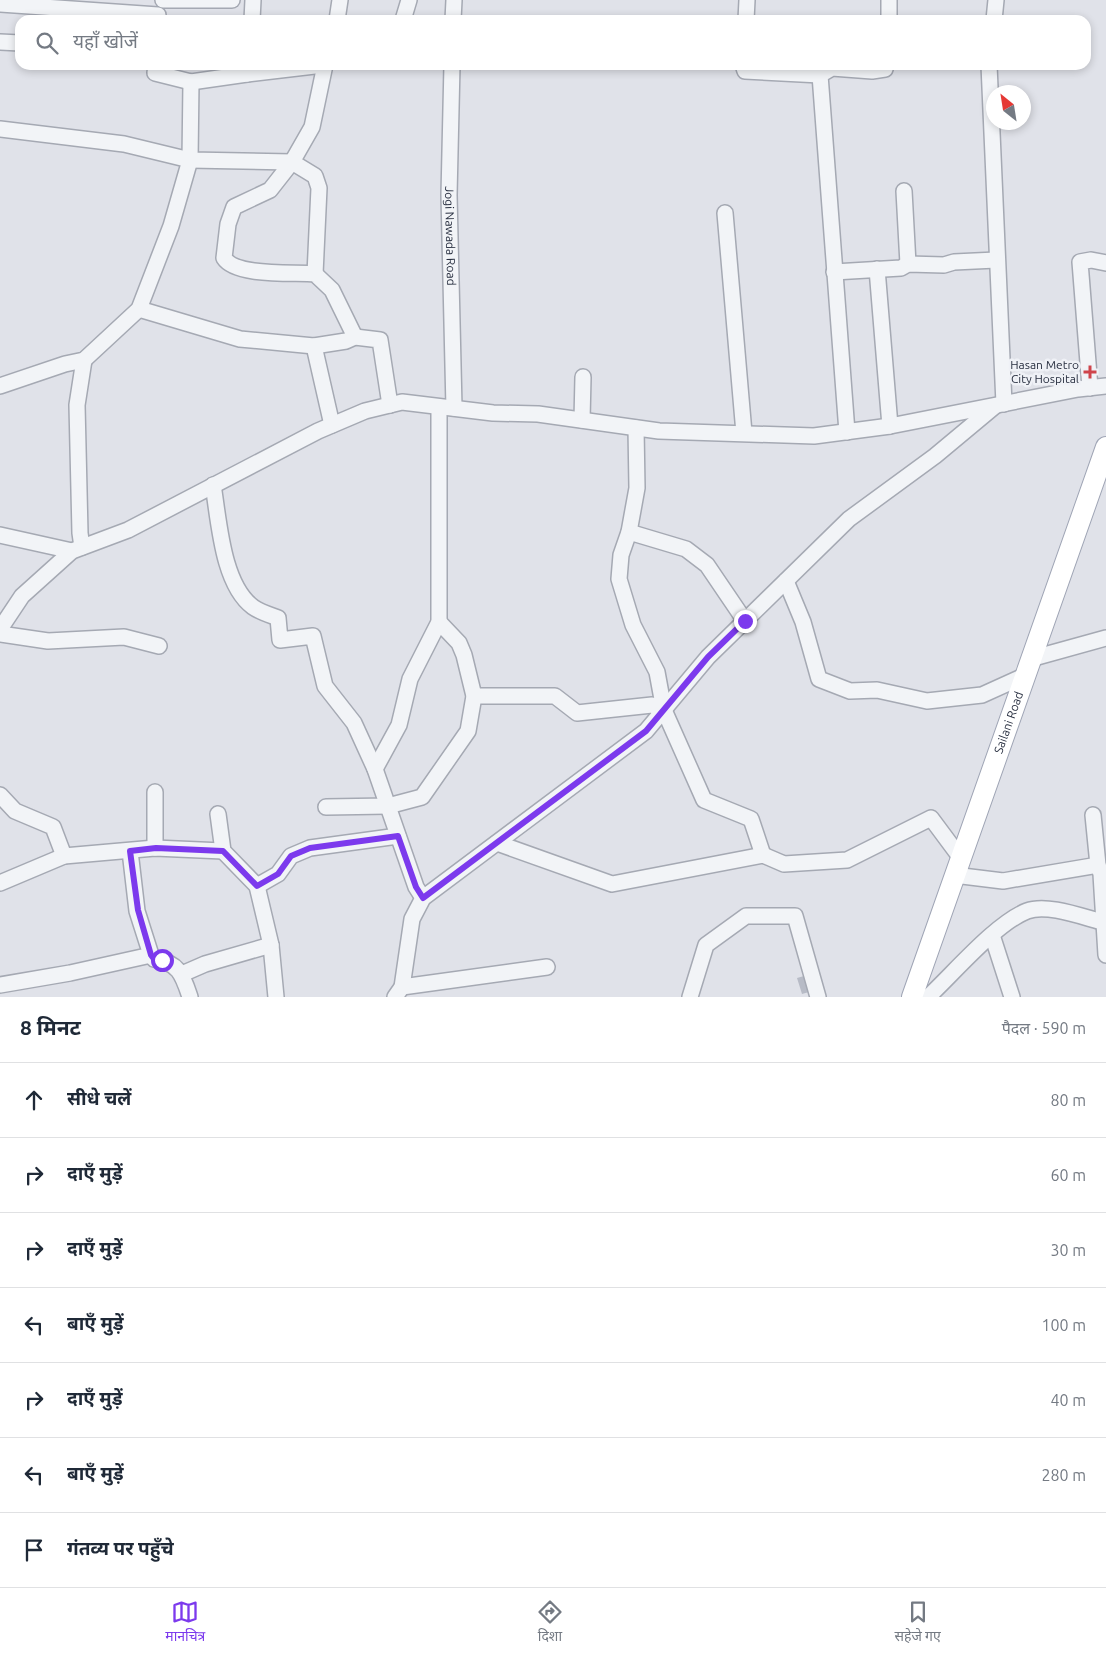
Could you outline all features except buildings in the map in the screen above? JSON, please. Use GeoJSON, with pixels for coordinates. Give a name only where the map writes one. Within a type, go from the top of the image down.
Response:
{"type":"FeatureCollection","features":[{"type":"Feature","properties":{"kind":"main road","name":"Sailani Road"},"geometry":{"type":"LineString","coordinates":[[912,997],[1106,447]]}},
{"type":"Feature","properties":{"kind":"street"},"geometry":{"type":"LineString","coordinates":[[0,4],[161,9],[232,0]]}},
{"type":"Feature","properties":{"kind":"street"},"geometry":{"type":"LineString","coordinates":[[252,15],[254,0]]}},
{"type":"Feature","properties":{"kind":"street"},"geometry":{"type":"LineString","coordinates":[[337,15],[340,0]]}},
{"type":"Feature","properties":{"kind":"street"},"geometry":{"type":"LineString","coordinates":[[404,15],[409,0]]}},
{"type":"Feature","properties":{"kind":"street"},"geometry":{"type":"LineString","coordinates":[[453,15],[454,0]]}},
{"type":"Feature","properties":{"kind":"street"},"geometry":{"type":"LineString","coordinates":[[746,15],[747,0]]}},
{"type":"Feature","properties":{"kind":"street"},"geometry":{"type":"LineString","coordinates":[[889,15],[890,0]]}},
{"type":"Feature","properties":{"kind":"street"},"geometry":{"type":"LineString","coordinates":[[994,15],[996,0]]}},
{"type":"Feature","properties":{"kind":"street"},"geometry":{"type":"LineString","coordinates":[[0,42],[15,43]]}},
{"type":"Feature","properties":{"kind":"street"},"geometry":{"type":"LineString","coordinates":[[155,70],[155,73],[191,82],[243,70]]}},
{"type":"Feature","properties":{"kind":"street"},"geometry":{"type":"LineString","coordinates":[[323,70],[312,127],[292,162],[270,190],[234,207],[228,224],[224,258],[232,265],[265,273],[315,274],[332,290],[355,337]]}},
{"type":"Feature","properties":{"kind":"street","name":"Jogi Nawada Road"},"geometry":{"type":"LineString","coordinates":[[440,622],[447,407],[452,70]]}},
{"type":"Feature","properties":{"kind":"street"},"geometry":{"type":"LineString","coordinates":[[745,70],[820,75],[829,70]]}},
{"type":"Feature","properties":{"kind":"street"},"geometry":{"type":"LineString","coordinates":[[859,70],[878,70]]}},
{"type":"Feature","properties":{"kind":"street"},"geometry":{"type":"LineString","coordinates":[[989,70],[1000,405]]}},
{"type":"Feature","properties":{"kind":"street"},"geometry":{"type":"LineString","coordinates":[[820,75],[847,432]]}},
{"type":"Feature","properties":{"kind":"street"},"geometry":{"type":"LineString","coordinates":[[0,386],[65,364],[84,360],[139,309],[171,226],[190,160],[191,82]]}},
{"type":"Feature","properties":{"kind":"street"},"geometry":{"type":"LineString","coordinates":[[0,129],[124,144],[190,160],[292,162],[315,176],[319,188],[315,274]]}},
{"type":"Feature","properties":{"kind":"street"},"geometry":{"type":"LineString","coordinates":[[904,190],[908,264]]}},
{"type":"Feature","properties":{"kind":"street"},"geometry":{"type":"LineString","coordinates":[[725,213],[744,432]]}},
{"type":"Feature","properties":{"kind":"street"},"geometry":{"type":"LineString","coordinates":[[834,272],[901,268],[908,264],[944,265],[954,262],[996,260]]}},
{"type":"Feature","properties":{"kind":"street"},"geometry":{"type":"LineString","coordinates":[[1090,388],[1080,262],[1091,260],[1106,263]]}},
{"type":"Feature","properties":{"kind":"street"},"geometry":{"type":"LineString","coordinates":[[877,268],[890,426]]}},
{"type":"Feature","properties":{"kind":"street"},"geometry":{"type":"LineString","coordinates":[[139,309],[240,339],[314,346],[346,341],[355,337],[380,340],[390,405]]}},
{"type":"Feature","properties":{"kind":"street"},"geometry":{"type":"LineString","coordinates":[[314,346],[332,425]]}},
{"type":"Feature","properties":{"kind":"street"},"geometry":{"type":"LineString","coordinates":[[77,549],[80,533],[77,405],[84,360]]}},
{"type":"Feature","properties":{"kind":"street"},"geometry":{"type":"LineString","coordinates":[[582,420],[583,377]]}},
{"type":"Feature","properties":{"kind":"street"},"geometry":{"type":"LineString","coordinates":[[0,629],[22,596],[77,549],[128,530],[332,425],[365,411],[402,402],[582,420],[659,431],[744,432],[814,436],[890,426],[1106,386]]}},
{"type":"Feature","properties":{"kind":"street"},"geometry":{"type":"LineString","coordinates":[[547,967],[399,992],[412,919],[423,898],[646,731],[708,657],[849,519],[935,456],[1000,405]]}},
{"type":"Feature","properties":{"kind":"street"},"geometry":{"type":"LineString","coordinates":[[636,428],[637,488],[629,532],[621,555],[619,579],[632,625],[657,672],[664,710],[704,800],[751,819],[763,855]]}},
{"type":"Feature","properties":{"kind":"street"},"geometry":{"type":"LineString","coordinates":[[213,485],[227,565],[241,594],[254,607],[278,618],[280,640],[313,636],[325,686],[354,723],[375,769],[416,887],[423,898]]}},
{"type":"Feature","properties":{"kind":"street"},"geometry":{"type":"LineString","coordinates":[[629,532],[686,549],[707,565],[745,621]]}},
{"type":"Feature","properties":{"kind":"street"},"geometry":{"type":"LineString","coordinates":[[0,535],[77,549]]}},
{"type":"Feature","properties":{"kind":"street"},"geometry":{"type":"LineString","coordinates":[[786,581],[803,622],[819,679],[850,691],[877,690],[927,701],[982,695],[1027,668],[1106,638]]}},
{"type":"Feature","properties":{"kind":"street"},"geometry":{"type":"LineString","coordinates":[[326,807],[388,806],[422,797],[468,732],[474,696],[464,655],[459,643],[440,622],[410,679],[399,725],[375,769]]}},
{"type":"Feature","properties":{"kind":"street"},"geometry":{"type":"LineString","coordinates":[[0,634],[48,641],[124,637],[159,646]]}},
{"type":"Feature","properties":{"kind":"street"},"geometry":{"type":"LineString","coordinates":[[474,696],[555,696],[577,713],[652,705],[664,710]]}},
{"type":"Feature","properties":{"kind":"street"},"geometry":{"type":"LineString","coordinates":[[155,792],[156,848]]}},
{"type":"Feature","properties":{"kind":"street"},"geometry":{"type":"LineString","coordinates":[[0,795],[15,811],[53,827],[64,856]]}},
{"type":"Feature","properties":{"kind":"street"},"geometry":{"type":"LineString","coordinates":[[218,814],[223,851],[257,886],[271,946],[276,997]]}},
{"type":"Feature","properties":{"kind":"street"},"geometry":{"type":"LineString","coordinates":[[1092,815],[1098,865],[1101,874],[1106,955]]}},
{"type":"Feature","properties":{"kind":"street"},"geometry":{"type":"LineString","coordinates":[[497,843],[612,884],[763,855],[784,864],[847,860],[931,818],[957,866],[1003,881],[1098,865]]}},
{"type":"Feature","properties":{"kind":"street"},"geometry":{"type":"LineString","coordinates":[[257,886],[278,874],[291,856],[310,848],[398,836]]}},
{"type":"Feature","properties":{"kind":"street"},"geometry":{"type":"LineString","coordinates":[[0,883],[64,856],[156,848],[223,851]]}},
{"type":"Feature","properties":{"kind":"street"},"geometry":{"type":"LineString","coordinates":[[130,851],[138,910],[151,955],[154,959],[162,960],[174,966],[182,974],[190,997]]}},
{"type":"Feature","properties":{"kind":"street"},"geometry":{"type":"LineString","coordinates":[[928,997],[992,936],[1027,911],[1056,910],[1105,923]]}},
{"type":"Feature","properties":{"kind":"street"},"geometry":{"type":"LineString","coordinates":[[690,997],[706,945],[746,916],[795,916],[818,997]]}},
{"type":"Feature","properties":{"kind":"street"},"geometry":{"type":"LineString","coordinates":[[992,936],[1012,997]]}},
{"type":"Feature","properties":{"kind":"street"},"geometry":{"type":"LineString","coordinates":[[182,974],[206,964],[271,946]]}},
{"type":"Feature","properties":{"kind":"street"},"geometry":{"type":"LineString","coordinates":[[0,985],[70,973],[151,955]]}},
{"type":"Feature","properties":{"kind":"place","name":"Hasan Metro City Hospital"},"geometry":{"type":"Point","coordinates":[1090,372]}},
{"type":"Feature","properties":{"kind":"route"},"geometry":{"type":"LineString","coordinates":[[162,960],[154,959],[151,955],[138,910],[130,851],[156,848],[223,851],[257,886],[278,874],[291,856],[310,848],[398,836],[416,887],[423,898],[646,731],[708,657],[745,621]]}}]}
